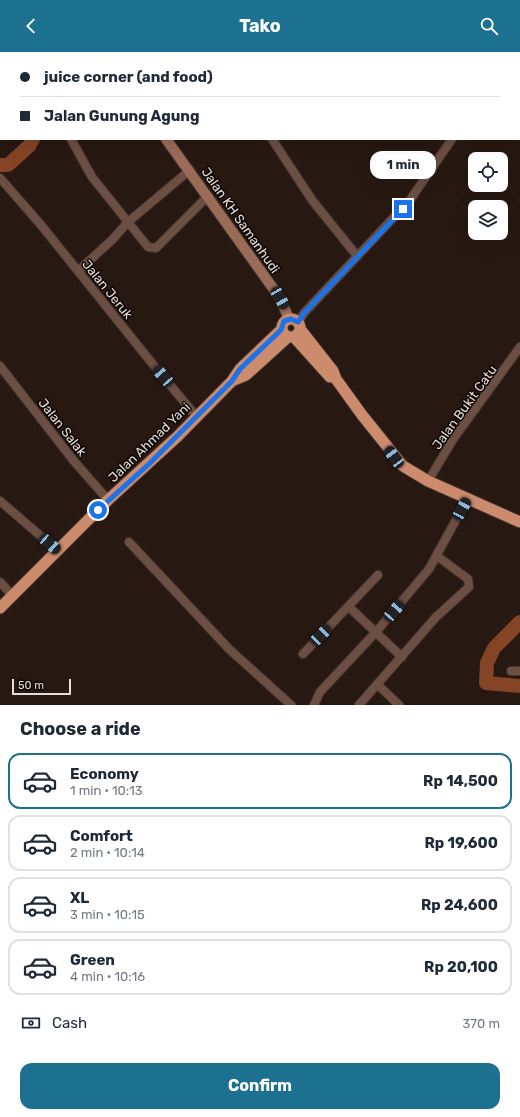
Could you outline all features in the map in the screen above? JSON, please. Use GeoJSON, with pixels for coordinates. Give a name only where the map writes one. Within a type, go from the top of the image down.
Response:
{"type":"FeatureCollection","features":[{"type":"Feature","properties":{"kind":"highway"},"geometry":{"type":"LineString","coordinates":[[292,329],[329,376],[336,379],[394,457],[408,469],[428,481],[520,522]]}},
{"type":"Feature","properties":{"kind":"highway","name":"Jalan Ahmad Yani"},"geometry":{"type":"LineString","coordinates":[[0,608],[108,500],[149,464],[232,381],[246,375],[292,329]]}},
{"type":"Feature","properties":{"kind":"main road","name":"Jalan KH Samanhudi"},"geometry":{"type":"LineString","coordinates":[[167,140],[190,170],[280,298],[285,306],[292,329]]}},
{"type":"Feature","properties":{"kind":"street"},"geometry":{"type":"LineString","coordinates":[[72,140],[92,177],[148,247],[156,248],[208,196]]}},
{"type":"Feature","properties":{"kind":"street"},"geometry":{"type":"LineString","coordinates":[[273,140],[312,200],[357,256]]}},
{"type":"Feature","properties":{"kind":"street"},"geometry":{"type":"LineString","coordinates":[[292,329],[304,313],[410,200],[451,140]]}},
{"type":"Feature","properties":{"kind":"street"},"geometry":{"type":"LineString","coordinates":[[78,271],[112,240],[128,222],[190,170]]}},
{"type":"Feature","properties":{"kind":"street","name":"Jalan Jeruk"},"geometry":{"type":"LineString","coordinates":[[0,178],[196,416]]}},
{"type":"Feature","properties":{"kind":"street","name":"Jalan Bukit Catu"},"geometry":{"type":"LineString","coordinates":[[428,481],[454,438],[520,348]]}},
{"type":"Feature","properties":{"kind":"street","name":"Jalan Salak"},"geometry":{"type":"LineString","coordinates":[[0,366],[73,460],[108,500]]}},
{"type":"Feature","properties":{"kind":"street"},"geometry":{"type":"LineString","coordinates":[[314,705],[320,692],[376,632],[421,579],[437,556],[468,498]]}},
{"type":"Feature","properties":{"kind":"street"},"geometry":{"type":"LineString","coordinates":[[0,501],[58,551]]}},
{"type":"Feature","properties":{"kind":"street"},"geometry":{"type":"LineString","coordinates":[[129,542],[229,649],[291,705]]}},
{"type":"Feature","properties":{"kind":"street"},"geometry":{"type":"LineString","coordinates":[[359,705],[436,617],[469,587],[468,579],[437,556]]}},
{"type":"Feature","properties":{"kind":"street"},"geometry":{"type":"LineString","coordinates":[[303,654],[378,575]]}},
{"type":"Feature","properties":{"kind":"street"},"geometry":{"type":"LineString","coordinates":[[0,582],[12,595]]}},
{"type":"Feature","properties":{"kind":"street"},"geometry":{"type":"LineString","coordinates":[[349,607],[402,657]]}},
{"type":"Feature","properties":{"kind":"street"},"geometry":{"type":"LineString","coordinates":[[511,671],[520,671]]}},
{"type":"Feature","properties":{"kind":"street"},"geometry":{"type":"LineString","coordinates":[[378,684],[399,705]]}},
{"type":"Feature","properties":{"kind":"waterway"},"geometry":{"type":"LineString","coordinates":[[0,165],[8,165],[29,146],[32,140]]}},
{"type":"Feature","properties":{"kind":"waterway"},"geometry":{"type":"LineString","coordinates":[[520,622],[494,648],[487,663],[486,683],[520,686]]}},
{"type":"Feature","properties":{"kind":"route"},"geometry":{"type":"LineString","coordinates":[[98,510],[178,436],[232,381],[240,369],[281,330],[284,321],[291,319],[298,322],[304,313],[403,209]]}}]}
